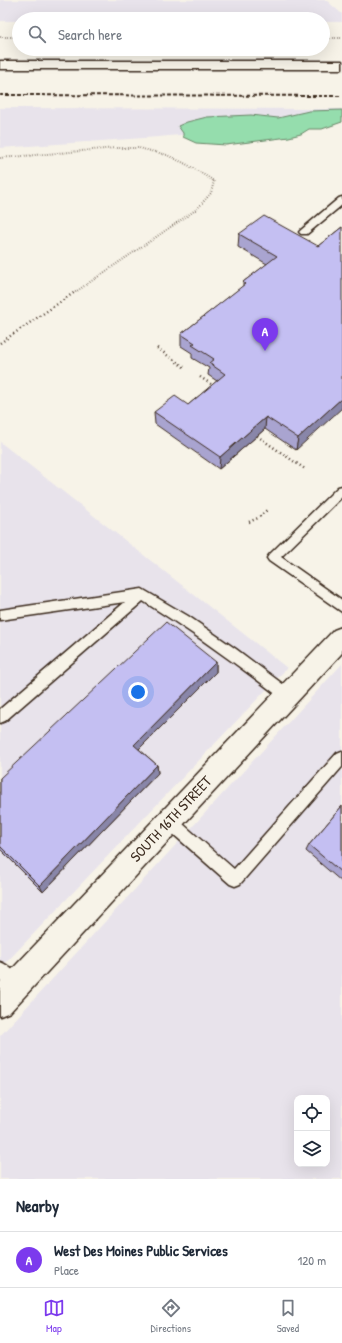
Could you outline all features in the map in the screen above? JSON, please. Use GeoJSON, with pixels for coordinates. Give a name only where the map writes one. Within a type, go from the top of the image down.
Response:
{"type":"FeatureCollection","features":[{"type":"Feature","properties":{"kind":"street"},"geometry":{"type":"LineString","coordinates":[[0,65],[342,65]]}},
{"type":"Feature","properties":{"kind":"street","name":"SOUTH 16TH STREET"},"geometry":{"type":"LineString","coordinates":[[5,985],[169,821],[342,637]]}},
{"type":"Feature","properties":{"kind":"lane"},"geometry":{"type":"LineString","coordinates":[[304,232],[342,200]]}},
{"type":"Feature","properties":{"kind":"lane"},"geometry":{"type":"LineString","coordinates":[[342,490],[273,558],[342,606]]}},
{"type":"Feature","properties":{"kind":"lane"},"geometry":{"type":"LineString","coordinates":[[0,615],[142,594],[184,620],[232,653],[287,695]]}},
{"type":"Feature","properties":{"kind":"lane"},"geometry":{"type":"LineString","coordinates":[[0,717],[142,594]]}},
{"type":"Feature","properties":{"kind":"lane"},"geometry":{"type":"LineString","coordinates":[[169,821],[235,879],[342,757]]}},
{"type":"Feature","properties":{"kind":"path"},"geometry":{"type":"LineString","coordinates":[[0,37],[12,37]]}},
{"type":"Feature","properties":{"kind":"path"},"geometry":{"type":"LineString","coordinates":[[330,38],[342,38]]}},
{"type":"Feature","properties":{"kind":"path"},"geometry":{"type":"LineString","coordinates":[[0,158],[32,157],[111,149],[139,148],[161,153],[200,172],[214,182],[214,189],[208,198],[197,209],[0,343]]}},
{"type":"Feature","properties":{"kind":"path"},"geometry":{"type":"LineString","coordinates":[[156,348],[184,367]]}},
{"type":"Feature","properties":{"kind":"path"},"geometry":{"type":"LineString","coordinates":[[200,377],[215,387]]}},
{"type":"Feature","properties":{"kind":"path"},"geometry":{"type":"LineString","coordinates":[[256,436],[305,469]]}},
{"type":"Feature","properties":{"kind":"path"},"geometry":{"type":"LineString","coordinates":[[249,522],[258,518],[268,509]]}},
{"type":"Feature","properties":{"kind":"shaded area"},"geometry":{"type":"Polygon","coordinates":[[[0,0],[326,0],[342,14],[342,22],[330,22],[330,12],[12,12],[12,21],[0,21],[0,0]]]}},
{"type":"Feature","properties":{"kind":"shaded area"},"geometry":{"type":"Polygon","coordinates":[[[0,108],[342,109],[342,120],[158,137],[0,148],[0,108]]]}},
{"type":"Feature","properties":{"kind":"shaded area"},"geometry":{"type":"Polygon","coordinates":[[[0,442],[287,668],[0,969],[0,442]]]}},
{"type":"Feature","properties":{"kind":"shaded area"},"geometry":{"type":"Polygon","coordinates":[[[342,664],[342,1179],[0,1179],[0,1036],[342,664]]]}},
{"type":"Feature","properties":{"kind":"green space"},"geometry":{"type":"Polygon","coordinates":[[[342,110],[342,122],[322,129],[309,129],[301,134],[289,137],[226,145],[196,143],[183,137],[183,133],[178,126],[207,117],[251,115],[278,118],[309,111],[342,110]]]}},
{"type":"Feature","properties":{"kind":"building"},"geometry":{"type":"Polygon","coordinates":[[[264,216],[318,246],[342,227],[342,398],[298,438],[266,417],[220,457],[154,412],[175,396],[188,405],[225,374],[209,363],[214,359],[192,345],[195,343],[181,334],[245,284],[243,282],[277,256],[239,234],[264,216]]]}},
{"type":"Feature","properties":{"kind":"building"},"geometry":{"type":"Polygon","coordinates":[[[166,622],[216,662],[134,745],[157,765],[40,886],[0,846],[0,778],[166,622]]]}},
{"type":"Feature","properties":{"kind":"building"},"geometry":{"type":"Polygon","coordinates":[[[342,806],[342,873],[309,845],[342,806]]]}},
{"type":"Feature","properties":{"kind":"railway"},"geometry":{"type":"LineString","coordinates":[[0,95],[342,96]]}},
{"type":"Feature","properties":{"kind":"place","name":"West Des Moines Public Services"},"geometry":{"type":"Point","coordinates":[265,351]}}]}
